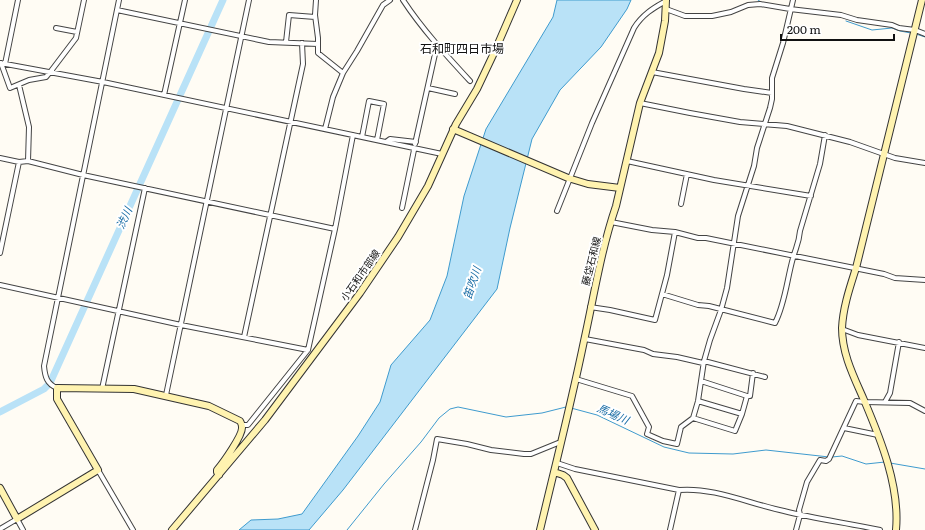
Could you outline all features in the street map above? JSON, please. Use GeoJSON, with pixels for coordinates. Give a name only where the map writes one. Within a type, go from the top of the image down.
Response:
{"type":"FeatureCollection","features":[{"type":"Feature","properties":{"kind":"street"},"geometry":{"type":"LineString","coordinates":[[18,0],[2,63],[10,88],[29,80],[46,77],[76,38],[84,0]]}},
{"type":"Feature","properties":{"kind":"street"},"geometry":{"type":"LineString","coordinates":[[119,0],[44,366],[47,381],[54,387],[57,399],[132,529],[126,530]]}},
{"type":"Feature","properties":{"kind":"street"},"geometry":{"type":"LineString","coordinates":[[164,95],[185,0]]}},
{"type":"Feature","properties":{"kind":"street"},"geometry":{"type":"LineString","coordinates":[[166,395],[249,0]]}},
{"type":"Feature","properties":{"kind":"street"},"geometry":{"type":"LineString","coordinates":[[316,0],[315,17],[318,38],[318,53],[343,73]]}},
{"type":"Feature","properties":{"kind":"street"},"geometry":{"type":"LineString","coordinates":[[325,129],[333,97],[343,73],[383,5],[390,0]]}},
{"type":"Feature","properties":{"kind":"street"},"geometry":{"type":"LineString","coordinates":[[403,0],[415,18],[437,45],[470,81]]}},
{"type":"Feature","properties":{"kind":"street","name":"小石和市部線"},"geometry":{"type":"LineString","coordinates":[[172,530],[265,420],[374,274],[428,186],[442,154],[477,89],[517,0]]}},
{"type":"Feature","properties":{"kind":"street"},"geometry":{"type":"LineString","coordinates":[[557,211],[592,123],[638,20],[666,0]]}},
{"type":"Feature","properties":{"kind":"street","name":"藤垈石和線"},"geometry":{"type":"LineString","coordinates":[[540,530],[571,402],[585,339],[590,307],[616,206],[640,103],[659,53],[665,21],[666,0]]}},
{"type":"Feature","properties":{"kind":"street"},"geometry":{"type":"LineString","coordinates":[[576,379],[632,396],[649,426],[648,434],[663,440],[677,444],[681,427],[693,418],[698,401],[704,362],[721,310],[730,270],[738,216],[748,186],[756,148],[765,125],[772,93],[772,78],[783,43],[793,0]]}},
{"type":"Feature","properties":{"kind":"street"},"geometry":{"type":"LineString","coordinates":[[896,530],[896,499],[888,465],[878,435],[849,364],[845,350],[842,328],[847,297],[856,268],[922,0]]}},
{"type":"Feature","properties":{"kind":"street"},"geometry":{"type":"LineString","coordinates":[[666,9],[686,16],[712,16],[731,12],[748,5],[760,4],[841,15],[857,20],[892,25],[914,33],[925,34]]}},
{"type":"Feature","properties":{"kind":"street"},"geometry":{"type":"LineString","coordinates":[[117,10],[269,42],[318,44]]}},
{"type":"Feature","properties":{"kind":"street"},"geometry":{"type":"LineString","coordinates":[[286,42],[289,15],[315,17]]}},
{"type":"Feature","properties":{"kind":"street"},"geometry":{"type":"LineString","coordinates":[[56,28],[77,32]]}},
{"type":"Feature","properties":{"kind":"street"},"geometry":{"type":"LineString","coordinates":[[244,337],[302,64],[302,43]]}},
{"type":"Feature","properties":{"kind":"street"},"geometry":{"type":"LineString","coordinates":[[386,142],[390,139],[416,143],[437,45]]}},
{"type":"Feature","properties":{"kind":"street"},"geometry":{"type":"LineString","coordinates":[[2,63],[51,71],[442,154]]}},
{"type":"Feature","properties":{"kind":"street"},"geometry":{"type":"LineString","coordinates":[[652,72],[744,90],[772,93]]}},
{"type":"Feature","properties":{"kind":"street"},"geometry":{"type":"LineString","coordinates":[[19,85],[29,127],[28,161]]}},
{"type":"Feature","properties":{"kind":"street"},"geometry":{"type":"LineString","coordinates":[[428,88],[455,94]]}},
{"type":"Feature","properties":{"kind":"street"},"geometry":{"type":"LineString","coordinates":[[362,137],[369,101],[384,104],[377,140]]}},
{"type":"Feature","properties":{"kind":"street"},"geometry":{"type":"LineString","coordinates":[[640,103],[690,114],[765,125],[787,126],[850,142],[884,154],[925,163]]}},
{"type":"Feature","properties":{"kind":"street"},"geometry":{"type":"LineString","coordinates":[[456,130],[569,179],[588,184],[620,188]]}},
{"type":"Feature","properties":{"kind":"street"},"geometry":{"type":"LineString","coordinates":[[242,425],[248,425],[308,350],[335,228],[353,135]]}},
{"type":"Feature","properties":{"kind":"street"},"geometry":{"type":"LineString","coordinates":[[662,294],[698,305],[709,306],[775,323],[820,164],[825,135]]}},
{"type":"Feature","properties":{"kind":"street"},"geometry":{"type":"LineString","coordinates":[[402,208],[414,150]]}},
{"type":"Feature","properties":{"kind":"street"},"geometry":{"type":"LineString","coordinates":[[0,158],[19,162],[28,161],[83,175],[335,228]]}},
{"type":"Feature","properties":{"kind":"street"},"geometry":{"type":"LineString","coordinates":[[626,161],[748,186],[811,196]]}},
{"type":"Feature","properties":{"kind":"street"},"geometry":{"type":"LineString","coordinates":[[0,253],[19,162]]}},
{"type":"Feature","properties":{"kind":"street"},"geometry":{"type":"LineString","coordinates":[[681,204],[687,174]]}},
{"type":"Feature","properties":{"kind":"street"},"geometry":{"type":"LineString","coordinates":[[102,389],[143,188]]}},
{"type":"Feature","properties":{"kind":"street"},"geometry":{"type":"LineString","coordinates":[[611,222],[652,230],[674,232],[698,238],[706,238],[856,268],[895,278],[925,280]]}},
{"type":"Feature","properties":{"kind":"street"},"geometry":{"type":"LineString","coordinates":[[590,307],[655,320],[667,275],[674,232]]}},
{"type":"Feature","properties":{"kind":"street"},"geometry":{"type":"LineString","coordinates":[[0,285],[308,350]]}},
{"type":"Feature","properties":{"kind":"street"},"geometry":{"type":"LineString","coordinates":[[842,328],[858,335],[925,348]]}},
{"type":"Feature","properties":{"kind":"street"},"geometry":{"type":"LineString","coordinates":[[585,339],[644,350],[653,354],[704,362],[765,376]]}},
{"type":"Feature","properties":{"kind":"street"},"geometry":{"type":"LineString","coordinates":[[885,402],[890,393],[899,342]]}},
{"type":"Feature","properties":{"kind":"street"},"geometry":{"type":"LineString","coordinates":[[693,418],[735,431],[747,396],[750,396],[753,373]]}},
{"type":"Feature","properties":{"kind":"street"},"geometry":{"type":"LineString","coordinates":[[700,381],[747,396]]}},
{"type":"Feature","properties":{"kind":"street"},"geometry":{"type":"LineString","coordinates":[[54,387],[134,389],[166,395],[209,406],[240,421],[242,431],[217,470],[219,476]]}},
{"type":"Feature","properties":{"kind":"street"},"geometry":{"type":"LineString","coordinates":[[698,401],[742,414]]}},
{"type":"Feature","properties":{"kind":"street"},"geometry":{"type":"LineString","coordinates":[[796,530],[800,515],[799,510],[807,482],[820,460],[826,461],[829,459],[856,401],[910,403],[925,411]]}},
{"type":"Feature","properties":{"kind":"street"},"geometry":{"type":"LineString","coordinates":[[844,428],[878,435]]}},
{"type":"Feature","properties":{"kind":"street"},"geometry":{"type":"LineString","coordinates":[[415,530],[437,440],[467,444],[491,450],[524,454],[531,454],[558,443],[561,444]]}},
{"type":"Feature","properties":{"kind":"street"},"geometry":{"type":"LineString","coordinates":[[556,462],[581,470],[679,490],[724,495],[800,515],[880,530]]}},
{"type":"Feature","properties":{"kind":"street"},"geometry":{"type":"LineString","coordinates":[[0,529],[98,470]]}},
{"type":"Feature","properties":{"kind":"street"},"geometry":{"type":"LineString","coordinates":[[554,472],[567,478],[595,530]]}},
{"type":"Feature","properties":{"kind":"street"},"geometry":{"type":"LineString","coordinates":[[0,488],[23,530]]}},
{"type":"Feature","properties":{"kind":"street"},"geometry":{"type":"LineString","coordinates":[[670,530],[679,490]]}},
{"type":"Feature","properties":{"kind":"water","name":"笛吹川"},"geometry":{"type":"Polygon","coordinates":[[[557,0],[631,0],[627,9],[601,47],[560,90],[532,139],[510,228],[497,289],[343,490],[309,530],[239,530],[251,520],[278,519],[302,514],[358,436],[380,402],[391,365],[430,320],[447,276],[464,196],[486,129],[553,17],[557,0]]]}},
{"type":"Feature","properties":{"kind":"waterway","name":"渋川"},"geometry":{"type":"LineString","coordinates":[[0,412],[44,389],[50,383],[223,0]]}},
{"type":"Feature","properties":{"kind":"waterway"},"geometry":{"type":"LineString","coordinates":[[846,21],[872,30],[892,28],[911,33]]}},
{"type":"Feature","properties":{"kind":"waterway"},"geometry":{"type":"LineString","coordinates":[[916,34],[925,37]]}},
{"type":"Feature","properties":{"kind":"waterway","name":"馬場川"},"geometry":{"type":"LineString","coordinates":[[347,530],[384,484],[421,442],[439,418],[450,409],[458,407],[506,417],[542,413],[566,407]]}},
{"type":"Feature","properties":{"kind":"waterway","name":"馬場川"},"geometry":{"type":"LineString","coordinates":[[571,408],[597,415],[664,447],[689,453],[733,454],[766,450],[829,457]]}},
{"type":"Feature","properties":{"kind":"waterway","name":"馬場川"},"geometry":{"type":"LineString","coordinates":[[832,457],[842,456],[866,464],[885,462]]}},
{"type":"Feature","properties":{"kind":"waterway","name":"馬場川"},"geometry":{"type":"LineString","coordinates":[[890,463],[925,469]]}},
{"type":"Feature","properties":{"kind":"district","name":"石和町四日市場"},"geometry":{"type":"Point","coordinates":[462,49]}}]}
